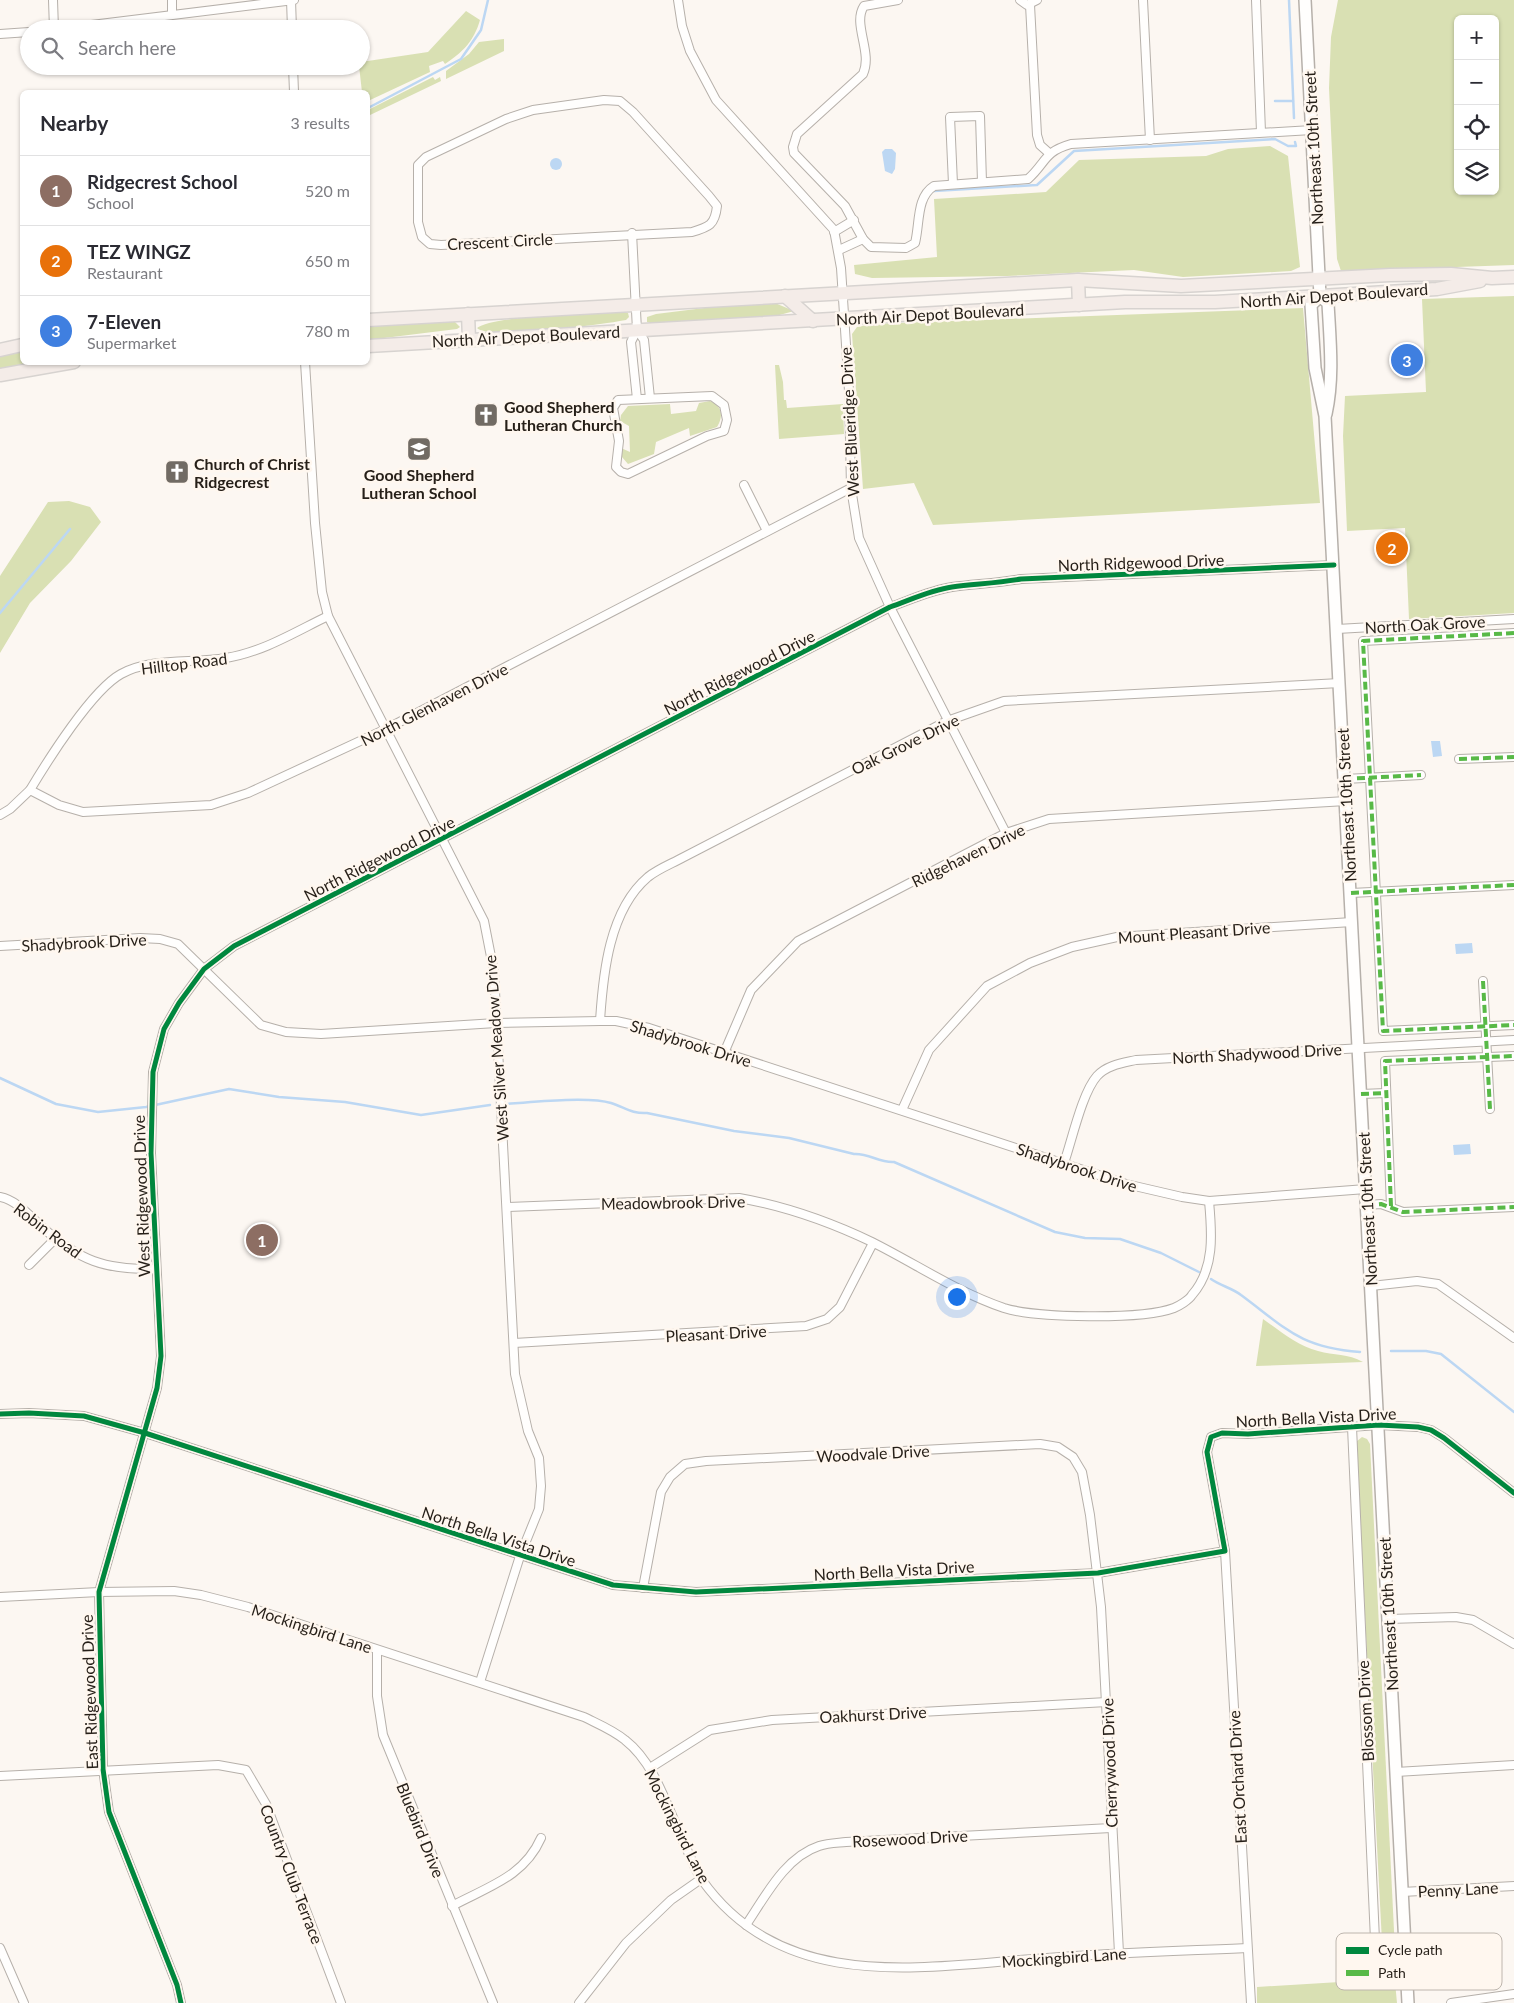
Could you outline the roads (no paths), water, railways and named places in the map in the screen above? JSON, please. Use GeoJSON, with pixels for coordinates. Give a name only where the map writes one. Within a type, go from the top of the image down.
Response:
{"type":"FeatureCollection","features":[{"type":"Feature","properties":{"kind":"main road","name":"Northeast 10th Street"},"geometry":{"type":"LineString","coordinates":[[1305,0],[1320,296],[1328,303],[1332,372],[1331,388],[1325,416]]}},
{"type":"Feature","properties":{"kind":"main road","name":"North Air Depot Boulevard"},"geometry":{"type":"LineString","coordinates":[[370,320],[1078,280],[1181,286],[1319,278],[1451,274],[1492,278]]}},
{"type":"Feature","properties":{"kind":"main road","name":"North Air Depot Boulevard"},"geometry":{"type":"LineString","coordinates":[[370,346],[1079,305],[1144,302],[1215,302],[1320,296],[1437,288],[1492,278],[1514,277]]}},
{"type":"Feature","properties":{"kind":"main road"},"geometry":{"type":"LineString","coordinates":[[1078,280],[1079,305]]}},
{"type":"Feature","properties":{"kind":"main road"},"geometry":{"type":"LineString","coordinates":[[785,296],[813,321]]}},
{"type":"Feature","properties":{"kind":"main road","name":"Northeast 10th Street"},"geometry":{"type":"LineString","coordinates":[[1320,296],[1311,305],[1315,368],[1318,390],[1325,416],[1334,565],[1404,1933]]}},
{"type":"Feature","properties":{"kind":"main road"},"geometry":{"type":"LineString","coordinates":[[468,314],[469,339]]}},
{"type":"Feature","properties":{"kind":"main road"},"geometry":{"type":"LineString","coordinates":[[0,350],[20,345]]}},
{"type":"Feature","properties":{"kind":"main road"},"geometry":{"type":"LineString","coordinates":[[0,375],[57,365]]}},
{"type":"Feature","properties":{"kind":"main road","name":"Northeast 10th Street"},"geometry":{"type":"LineString","coordinates":[[1407,1990],[1408,2003]]}},
{"type":"Feature","properties":{"kind":"street"},"geometry":{"type":"LineString","coordinates":[[53,0],[54,20]]}},
{"type":"Feature","properties":{"kind":"street"},"geometry":{"type":"LineString","coordinates":[[172,0],[172,14]]}},
{"type":"Feature","properties":{"kind":"street"},"geometry":{"type":"LineString","coordinates":[[127,20],[292,0],[292,20]]}},
{"type":"Feature","properties":{"kind":"street","name":"West Blueridge Drive"},"geometry":{"type":"LineString","coordinates":[[678,0],[682,26],[690,51],[716,100],[816,208],[834,232],[839,250],[849,391],[851,488],[859,538],[890,608],[1006,833]]}},
{"type":"Feature","properties":{"kind":"street"},"geometry":{"type":"LineString","coordinates":[[898,0],[864,6],[861,22],[868,60],[863,74],[797,134],[793,147],[794,153],[845,206],[863,238],[871,247],[906,248],[915,243],[921,202],[927,190],[934,186],[1028,178],[1037,171],[1049,153],[1071,144],[1312,130]]}},
{"type":"Feature","properties":{"kind":"street"},"geometry":{"type":"LineString","coordinates":[[1020,0],[1030,5]]}},
{"type":"Feature","properties":{"kind":"street"},"geometry":{"type":"LineString","coordinates":[[1030,5],[1037,0]]}},
{"type":"Feature","properties":{"kind":"street"},"geometry":{"type":"LineString","coordinates":[[1143,0],[1150,140]]}},
{"type":"Feature","properties":{"kind":"street"},"geometry":{"type":"LineString","coordinates":[[1256,0],[1262,132]]}},
{"type":"Feature","properties":{"kind":"street"},"geometry":{"type":"LineString","coordinates":[[1030,5],[1037,135],[1040,145],[1049,153]]}},
{"type":"Feature","properties":{"kind":"street"},"geometry":{"type":"LineString","coordinates":[[0,34],[20,33]]}},
{"type":"Feature","properties":{"kind":"street"},"geometry":{"type":"LineString","coordinates":[[293,75],[294,90]]}},
{"type":"Feature","properties":{"kind":"street","name":"Crescent Circle"},"geometry":{"type":"LineString","coordinates":[[604,100],[620,101],[633,112],[717,206],[715,219],[706,228],[692,232],[632,234],[430,244],[422,237],[418,222],[418,165],[426,157],[506,118],[533,110],[604,100]]}},
{"type":"Feature","properties":{"kind":"street"},"geometry":{"type":"LineString","coordinates":[[953,184],[950,117],[980,116],[982,182]]}},
{"type":"Feature","properties":{"kind":"street"},"geometry":{"type":"LineString","coordinates":[[834,232],[854,220]]}},
{"type":"Feature","properties":{"kind":"street"},"geometry":{"type":"LineString","coordinates":[[632,234],[637,330],[631,342],[637,398]]}},
{"type":"Feature","properties":{"kind":"street"},"geometry":{"type":"LineString","coordinates":[[839,250],[863,238]]}},
{"type":"Feature","properties":{"kind":"street"},"geometry":{"type":"LineString","coordinates":[[637,330],[644,340],[650,398]]}},
{"type":"Feature","properties":{"kind":"street","name":"West Silver Meadow Drive"},"geometry":{"type":"LineString","coordinates":[[305,365],[315,524],[322,592],[328,616],[484,921],[494,972],[515,1374],[520,1401],[539,1458],[541,1486],[538,1509],[520,1556],[480,1682]]}},
{"type":"Feature","properties":{"kind":"street"},"geometry":{"type":"LineString","coordinates":[[712,396],[724,405],[727,427],[718,434],[707,436],[636,471],[628,474],[620,472],[616,467],[618,441],[613,408],[618,400],[637,398],[668,399],[712,396]]}},
{"type":"Feature","properties":{"kind":"street"},"geometry":{"type":"LineString","coordinates":[[744,486],[767,531]]}},
{"type":"Feature","properties":{"kind":"street","name":"North Glenhaven Drive"},"geometry":{"type":"LineString","coordinates":[[30,790],[59,805],[83,812],[211,805],[262,788],[386,730],[851,488]]}},
{"type":"Feature","properties":{"kind":"street","name":"North Ridgewood Drive"},"geometry":{"type":"LineString","coordinates":[[204,969],[234,946],[890,608],[951,587],[986,585],[1021,579],[1334,565]]}},
{"type":"Feature","properties":{"kind":"street","name":"Hilltop Road"},"geometry":{"type":"LineString","coordinates":[[30,790],[75,722],[102,690],[120,674],[145,664],[199,662],[257,651],[328,616]]}},
{"type":"Feature","properties":{"kind":"street","name":"North Oak Grove"},"geometry":{"type":"LineString","coordinates":[[1337,629],[1514,619]]}},
{"type":"Feature","properties":{"kind":"street"},"geometry":{"type":"LineString","coordinates":[[1514,633],[1363,641],[1383,1031],[1514,1025]]}},
{"type":"Feature","properties":{"kind":"street","name":"Oak Grove Drive"},"geometry":{"type":"LineString","coordinates":[[600,1021],[602,985],[622,914],[632,896],[649,877],[682,858],[947,721],[1004,701],[1340,683]]}},
{"type":"Feature","properties":{"kind":"street"},"geometry":{"type":"LineString","coordinates":[[1459,759],[1514,757]]}},
{"type":"Feature","properties":{"kind":"street"},"geometry":{"type":"LineString","coordinates":[[1345,778],[1421,775]]}},
{"type":"Feature","properties":{"kind":"street"},"geometry":{"type":"LineString","coordinates":[[0,815],[10,809],[30,790]]}},
{"type":"Feature","properties":{"kind":"street","name":"Ridgehaven Drive"},"geometry":{"type":"LineString","coordinates":[[724,1053],[751,990],[798,941],[1006,833],[1049,820],[1346,800]]}},
{"type":"Feature","properties":{"kind":"street"},"geometry":{"type":"LineString","coordinates":[[1350,893],[1514,885]]}},
{"type":"Feature","properties":{"kind":"street","name":"Mount Pleasant Drive"},"geometry":{"type":"LineString","coordinates":[[902,1110],[928,1050],[987,986],[1030,963],[1072,947],[1117,937],[1152,933],[1352,922]]}},
{"type":"Feature","properties":{"kind":"street","name":"Shadybrook Drive"},"geometry":{"type":"LineString","coordinates":[[0,946],[140,938],[160,939],[178,944],[260,1025],[286,1032],[321,1034],[496,1023],[600,1021],[616,1021],[649,1028],[1126,1184],[1182,1198],[1209,1201],[1366,1189]]}},
{"type":"Feature","properties":{"kind":"street","name":"West Ridgewood Drive"},"geometry":{"type":"LineString","coordinates":[[145,1433],[157,1388],[161,1356],[150,1114],[153,1072],[164,1029],[179,1002],[204,969]]}},
{"type":"Feature","properties":{"kind":"street"},"geometry":{"type":"LineString","coordinates":[[1483,981],[1490,1110]]}},
{"type":"Feature","properties":{"kind":"street","name":"North Shadywood Drive"},"geometry":{"type":"LineString","coordinates":[[1064,1163],[1088,1090],[1098,1075],[1113,1065],[1136,1060],[1514,1040]]}},
{"type":"Feature","properties":{"kind":"street"},"geometry":{"type":"LineString","coordinates":[[1391,1206],[1385,1061],[1514,1056]]}},
{"type":"Feature","properties":{"kind":"street"},"geometry":{"type":"LineString","coordinates":[[1361,1094],[1386,1094]]}},
{"type":"Feature","properties":{"kind":"street","name":"Robin Road"},"geometry":{"type":"LineString","coordinates":[[0,1196],[25,1211],[55,1239],[85,1258],[105,1266],[127,1270],[156,1269]]}},
{"type":"Feature","properties":{"kind":"street","name":"Meadowbrook Drive"},"geometry":{"type":"LineString","coordinates":[[506,1207],[739,1198],[769,1204],[837,1227],[873,1243],[960,1290],[1006,1308],[1050,1315],[1086,1316],[1144,1313],[1174,1308],[1192,1296],[1206,1271],[1212,1249],[1209,1201]]}},
{"type":"Feature","properties":{"kind":"street"},"geometry":{"type":"LineString","coordinates":[[1367,1205],[1391,1206],[1403,1212],[1514,1207]]}},
{"type":"Feature","properties":{"kind":"street"},"geometry":{"type":"LineString","coordinates":[[29,1265],[55,1239]]}},
{"type":"Feature","properties":{"kind":"street","name":"Pleasant Drive"},"geometry":{"type":"LineString","coordinates":[[514,1343],[806,1326],[827,1319],[840,1307],[873,1243]]}},
{"type":"Feature","properties":{"kind":"street"},"geometry":{"type":"LineString","coordinates":[[1371,1286],[1417,1281],[1438,1284],[1514,1338]]}},
{"type":"Feature","properties":{"kind":"street","name":"North Bella Vista Drive"},"geometry":{"type":"LineString","coordinates":[[0,1414],[29,1413],[84,1416],[145,1433],[613,1585],[696,1592],[1098,1572],[1225,1551],[1207,1452],[1211,1437],[1222,1433],[1248,1434],[1378,1425],[1404,1425],[1431,1430],[1514,1493]]}},
{"type":"Feature","properties":{"kind":"street","name":"Blossom Drive"},"geometry":{"type":"LineString","coordinates":[[1352,1426],[1375,1933]]}},
{"type":"Feature","properties":{"kind":"street","name":"East Ridgewood Drive"},"geometry":{"type":"LineString","coordinates":[[145,1433],[99,1592],[103,1770],[109,1812],[177,1985],[180,2003]]}},
{"type":"Feature","properties":{"kind":"street","name":"Woodvale Drive"},"geometry":{"type":"LineString","coordinates":[[643,1588],[661,1492],[670,1476],[685,1464],[706,1461],[1040,1444],[1058,1447],[1073,1457],[1082,1472],[1098,1572]]}},
{"type":"Feature","properties":{"kind":"street","name":"East Orchard Drive"},"geometry":{"type":"LineString","coordinates":[[1225,1551],[1251,2003]]}},
{"type":"Feature","properties":{"kind":"street","name":"Cherrywood Drive"},"geometry":{"type":"LineString","coordinates":[[1098,1572],[1107,1702],[1111,1828],[1119,1953]]}},
{"type":"Feature","properties":{"kind":"street","name":"Mockingbird Lane"},"geometry":{"type":"LineString","coordinates":[[0,1597],[99,1592],[174,1591],[201,1595],[248,1607],[584,1717],[608,1728],[627,1741],[650,1768],[701,1879],[730,1911],[763,1938],[787,1949],[856,1967],[901,1968],[1119,1953],[1247,1948]]}},
{"type":"Feature","properties":{"kind":"street"},"geometry":{"type":"LineString","coordinates":[[1389,1619],[1456,1617],[1473,1620],[1514,1644]]}},
{"type":"Feature","properties":{"kind":"street","name":"Bluebird Drive"},"geometry":{"type":"LineString","coordinates":[[377,1650],[377,1696],[383,1735],[493,2003]]}},
{"type":"Feature","properties":{"kind":"street","name":"Oakhurst Drive"},"geometry":{"type":"LineString","coordinates":[[650,1768],[710,1730],[740,1723],[1107,1702]]}},
{"type":"Feature","properties":{"kind":"street","name":"Country Club Terrace"},"geometry":{"type":"LineString","coordinates":[[0,1776],[218,1764],[246,1770],[266,1804],[341,2003]]}},
{"type":"Feature","properties":{"kind":"street"},"geometry":{"type":"LineString","coordinates":[[1396,1772],[1514,1764]]}},
{"type":"Feature","properties":{"kind":"street","name":"Rosewood Drive"},"geometry":{"type":"LineString","coordinates":[[746,1924],[785,1870],[804,1854],[819,1846],[846,1842],[1111,1828]]}},
{"type":"Feature","properties":{"kind":"street"},"geometry":{"type":"LineString","coordinates":[[452,1906],[518,1871],[534,1853],[541,1838]]}},
{"type":"Feature","properties":{"kind":"street"},"geometry":{"type":"LineString","coordinates":[[579,2003],[626,1942],[671,1900],[701,1879]]}},
{"type":"Feature","properties":{"kind":"street","name":"Penny Lane"},"geometry":{"type":"LineString","coordinates":[[1402,1892],[1514,1886]]}},
{"type":"Feature","properties":{"kind":"street"},"geometry":{"type":"LineString","coordinates":[[0,1948],[24,2003]]}},
{"type":"Feature","properties":{"kind":"street"},"geometry":{"type":"LineString","coordinates":[[1451,2003],[1514,1994]]}},
{"type":"Feature","properties":{"kind":"water"},"geometry":{"type":"Polygon","coordinates":[[[885,149],[892,149],[896,153],[895,169],[892,174],[885,171],[882,152],[885,149]]]}},
{"type":"Feature","properties":{"kind":"water"},"geometry":{"type":"Polygon","coordinates":[[[554,158],[558,158],[562,164],[558,170],[554,170],[550,166],[550,162],[554,158]]]}},
{"type":"Feature","properties":{"kind":"water"},"geometry":{"type":"Polygon","coordinates":[[[1431,741],[1440,741],[1442,756],[1433,757],[1431,741]]]}},
{"type":"Feature","properties":{"kind":"water"},"geometry":{"type":"Polygon","coordinates":[[[1472,943],[1473,953],[1456,954],[1455,944],[1472,943]]]}},
{"type":"Feature","properties":{"kind":"water"},"geometry":{"type":"Polygon","coordinates":[[[1470,1144],[1471,1154],[1454,1155],[1453,1145],[1470,1144]]]}},
{"type":"Feature","properties":{"kind":"waterway"},"geometry":{"type":"LineString","coordinates":[[370,107],[461,59],[481,30],[488,0]]}},
{"type":"Feature","properties":{"kind":"waterway"},"geometry":{"type":"LineString","coordinates":[[1289,0],[1294,118]]}},
{"type":"Feature","properties":{"kind":"waterway"},"geometry":{"type":"LineString","coordinates":[[1275,101],[1293,101]]}},
{"type":"Feature","properties":{"kind":"waterway"},"geometry":{"type":"LineString","coordinates":[[934,191],[1037,185],[1074,151],[1275,139],[1288,146],[1296,146],[1295,142]]}},
{"type":"Feature","properties":{"kind":"waterway"},"geometry":{"type":"LineString","coordinates":[[0,613],[70,529]]}},
{"type":"Feature","properties":{"kind":"waterway"},"geometry":{"type":"LineString","coordinates":[[0,1078],[56,1104],[98,1112],[146,1107],[229,1089],[279,1097],[345,1102],[421,1115],[490,1105]]}},
{"type":"Feature","properties":{"kind":"waterway"},"geometry":{"type":"LineString","coordinates":[[506,1104],[560,1100],[601,1101],[637,1112],[734,1131],[789,1138],[894,1162],[1055,1232],[1085,1238],[1120,1239],[1161,1253],[1199,1272]]}},
{"type":"Feature","properties":{"kind":"waterway"},"geometry":{"type":"LineString","coordinates":[[1211,1279],[1238,1293],[1283,1327],[1308,1341],[1339,1350],[1360,1352]]}},
{"type":"Feature","properties":{"kind":"waterway"},"geometry":{"type":"LineString","coordinates":[[1391,1351],[1426,1351],[1441,1354],[1514,1412]]}},
{"type":"Feature","properties":{"kind":"place","name":"7-Eleven"},"geometry":{"type":"Point","coordinates":[1407,360]}},
{"type":"Feature","properties":{"kind":"place","name":"Good Shepherd Lutheran Church"},"geometry":{"type":"Point","coordinates":[486,415]}},
{"type":"Feature","properties":{"kind":"place","name":"Good Shepherd Lutheran School"},"geometry":{"type":"Point","coordinates":[419,449]}},
{"type":"Feature","properties":{"kind":"place","name":"Church of Christ Ridgecrest"},"geometry":{"type":"Point","coordinates":[177,472]}},
{"type":"Feature","properties":{"kind":"place","name":"TEZ WINGZ"},"geometry":{"type":"Point","coordinates":[1392,548]}},
{"type":"Feature","properties":{"kind":"place","name":"Ridgecrest School"},"geometry":{"type":"Point","coordinates":[262,1240]}}]}
